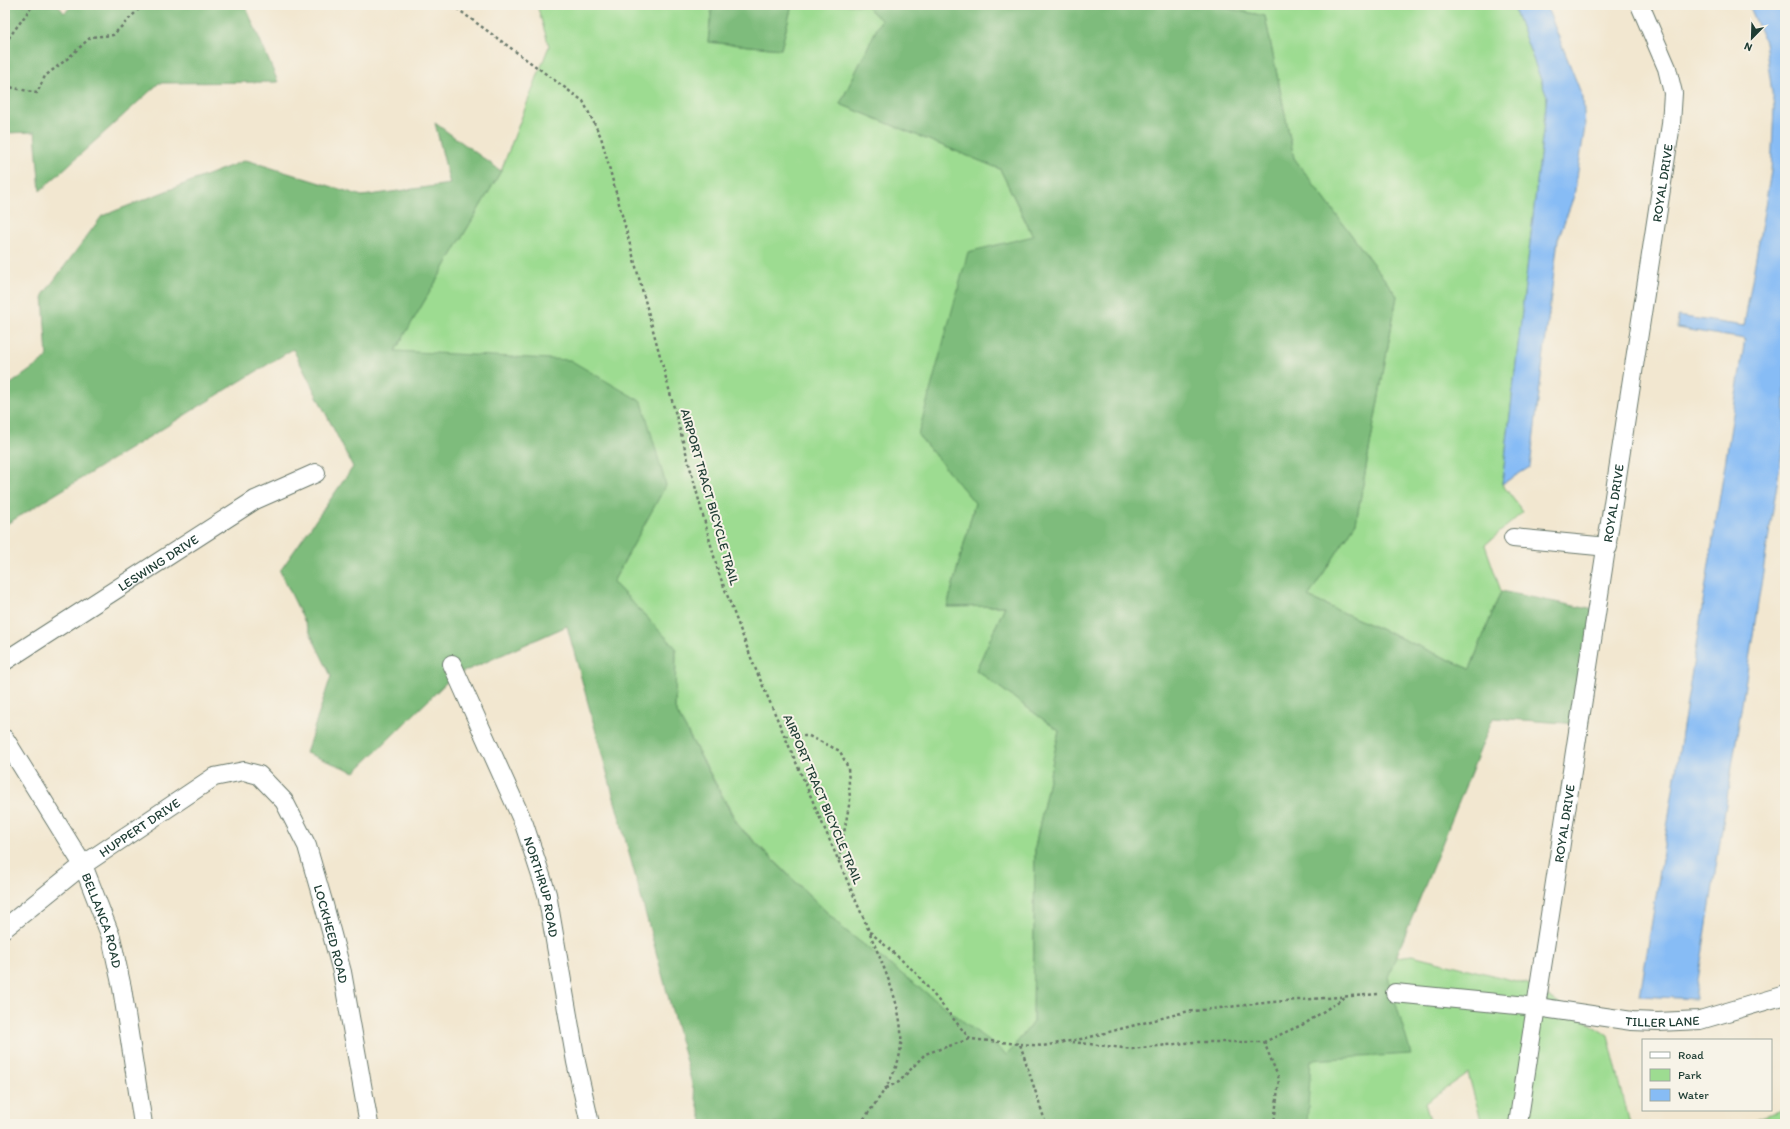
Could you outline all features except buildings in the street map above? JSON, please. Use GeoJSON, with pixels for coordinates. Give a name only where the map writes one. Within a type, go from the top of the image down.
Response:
{"type":"FeatureCollection","features":[{"type":"Feature","properties":{"kind":"street","name":"ROYAL DRIVE"},"geometry":{"type":"LineString","coordinates":[[1537,1007],[1671,124],[1673,93],[1667,68],[1640,5]]}},
{"type":"Feature","properties":{"kind":"street","name":"LESWING DRIVE"},"geometry":{"type":"LineString","coordinates":[[5,661],[255,500],[316,473]]}},
{"type":"Feature","properties":{"kind":"street"},"geometry":{"type":"LineString","coordinates":[[1513,538],[1608,547]]}},
{"type":"Feature","properties":{"kind":"street","name":"NORTHRUP ROAD"},"geometry":{"type":"LineString","coordinates":[[452,664],[524,824],[547,894],[576,1062],[590,1124]]}},
{"type":"Feature","properties":{"kind":"street","name":"BELLANCA ROAD"},"geometry":{"type":"LineString","coordinates":[[5,739],[83,865],[111,937],[122,988],[143,1124]]}},
{"type":"Feature","properties":{"kind":"street","name":"HUPPERT DRIVE"},"geometry":{"type":"LineString","coordinates":[[5,928],[83,865],[214,777],[244,771]]}},
{"type":"Feature","properties":{"kind":"street","name":"LOCKHEED ROAD"},"geometry":{"type":"LineString","coordinates":[[244,771],[259,775],[284,802],[307,846],[342,972],[368,1124]]}},
{"type":"Feature","properties":{"kind":"street","name":"TILLER LANE"},"geometry":{"type":"LineString","coordinates":[[1395,993],[1537,1007],[1632,1021],[1700,1020],[1785,995]]}},
{"type":"Feature","properties":{"kind":"street"},"geometry":{"type":"LineString","coordinates":[[1518,1124],[1537,1007]]}},
{"type":"Feature","properties":{"kind":"path"},"geometry":{"type":"LineString","coordinates":[[5,43],[33,5]]}},
{"type":"Feature","properties":{"kind":"path"},"geometry":{"type":"LineString","coordinates":[[5,86],[37,93],[45,76],[91,37],[113,35],[141,7],[147,5]]}},
{"type":"Feature","properties":{"kind":"path","name":"AIRPORT TRACT BICYCLE TRAIL"},"geometry":{"type":"LineString","coordinates":[[452,5],[583,101],[601,137],[718,571],[753,663],[869,931],[915,972],[970,1039]]}},
{"type":"Feature","properties":{"kind":"path"},"geometry":{"type":"LineString","coordinates":[[785,736],[809,736],[840,751],[848,768],[850,800],[838,860]]}},
{"type":"Feature","properties":{"kind":"path"},"geometry":{"type":"LineString","coordinates":[[860,1124],[886,1088],[898,1063],[902,1037],[898,1009],[869,931]]}},
{"type":"Feature","properties":{"kind":"path"},"geometry":{"type":"LineString","coordinates":[[886,1088],[899,1082],[926,1054],[970,1039],[1043,1046],[1069,1042],[1185,1012],[1272,1002],[1395,993]]}},
{"type":"Feature","properties":{"kind":"path"},"geometry":{"type":"LineString","coordinates":[[1069,1042],[1132,1049],[1194,1042],[1264,1042],[1306,1022],[1345,997]]}},
{"type":"Feature","properties":{"kind":"path"},"geometry":{"type":"LineString","coordinates":[[1264,1042],[1279,1079],[1274,1124]]}},
{"type":"Feature","properties":{"kind":"path"},"geometry":{"type":"LineString","coordinates":[[1020,1044],[1046,1124]]}},
{"type":"Feature","properties":{"kind":"green space"},"geometry":{"type":"Polygon","coordinates":[[[5,5],[58,5],[64,13],[73,5],[245,5],[278,82],[159,83],[40,191],[35,132],[5,133],[5,5]]]}},
{"type":"Feature","properties":{"kind":"green space"},"geometry":{"type":"Polygon","coordinates":[[[537,5],[712,5],[708,42],[781,49],[792,5],[865,5],[881,20],[840,104],[1000,169],[1033,237],[918,435],[975,503],[947,607],[1005,606],[976,670],[1059,731],[1035,847],[1033,1022],[1007,1056],[846,931],[739,826],[675,709],[676,648],[613,582],[666,485],[395,351],[501,171],[549,46],[537,5]]]}},
{"type":"Feature","properties":{"kind":"green space"},"geometry":{"type":"Polygon","coordinates":[[[712,5],[792,5],[781,49],[708,42],[712,5]]]}},
{"type":"Feature","properties":{"kind":"green space"},"geometry":{"type":"Polygon","coordinates":[[[865,5],[1210,5],[1265,16],[1294,158],[1397,296],[1356,523],[1308,597],[1470,669],[1501,591],[1599,611],[1580,724],[1493,718],[1388,977],[1411,1054],[1311,1060],[1307,1124],[703,1124],[567,626],[452,677],[355,772],[306,753],[331,676],[280,571],[353,467],[293,349],[5,525],[5,388],[47,358],[43,295],[102,216],[246,160],[362,196],[450,184],[435,123],[501,171],[395,351],[570,360],[642,402],[666,485],[613,582],[676,648],[675,709],[738,826],[846,931],[1007,1055],[1033,1022],[1035,847],[1059,731],[976,670],[1005,606],[947,607],[975,503],[918,435],[968,252],[1033,236],[1000,169],[840,104],[881,20],[865,5]]]}},
{"type":"Feature","properties":{"kind":"green space"},"geometry":{"type":"Polygon","coordinates":[[[1210,5],[1513,5],[1547,96],[1502,484],[1523,512],[1485,545],[1501,591],[1470,669],[1308,597],[1356,523],[1397,296],[1294,158],[1265,16],[1210,5]]]}},
{"type":"Feature","properties":{"kind":"green space"},"geometry":{"type":"Polygon","coordinates":[[[1412,955],[1528,984],[1608,1035],[1630,1124],[1482,1124],[1468,1073],[1425,1103],[1431,1124],[1167,1124],[1095,998],[1412,955]]]}},
{"type":"Feature","properties":{"kind":"green space"},"geometry":{"type":"Polygon","coordinates":[[[1785,1110],[1785,1124],[1744,1124],[1785,1110]]]}},
{"type":"Feature","properties":{"kind":"water"},"geometry":{"type":"Polygon","coordinates":[[[1513,5],[1546,5],[1583,98],[1585,127],[1574,196],[1558,239],[1530,467],[1502,484],[1547,96],[1513,5]]]}},
{"type":"Feature","properties":{"kind":"water"},"geometry":{"type":"Polygon","coordinates":[[[1749,5],[1785,5],[1785,434],[1695,999],[1640,996],[1745,339],[1677,328],[1678,316],[1744,326],[1771,171],[1774,107],[1765,42],[1749,5]]]}}]}
